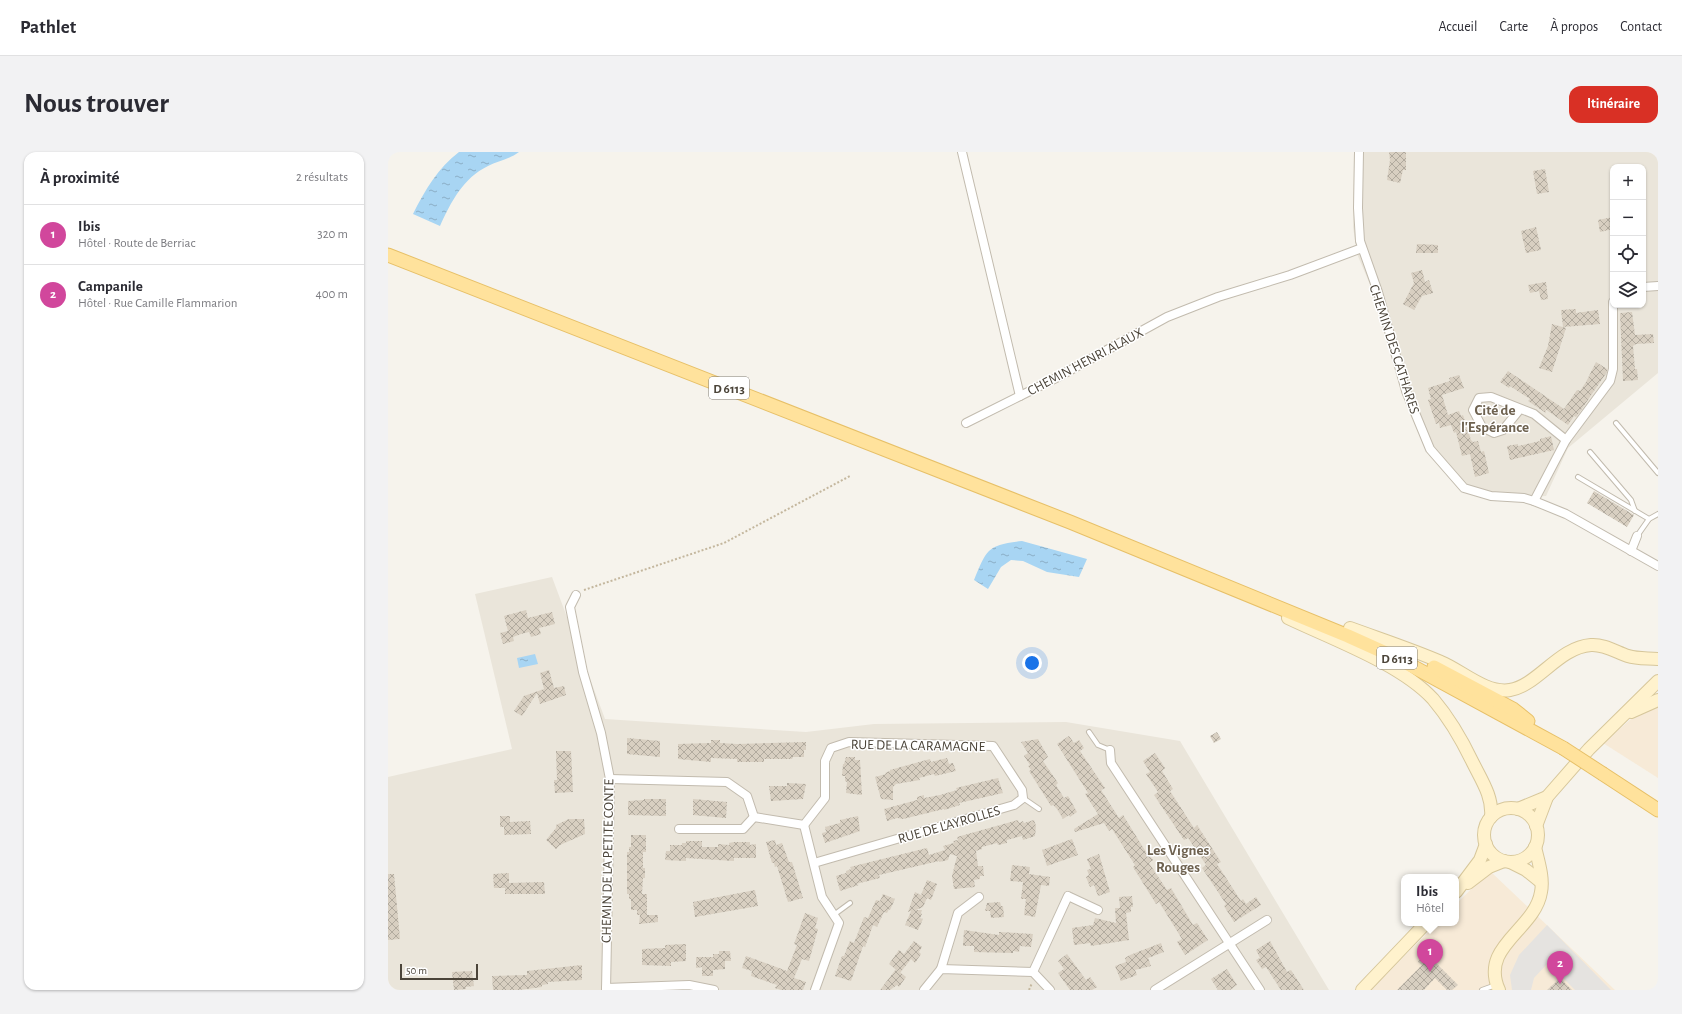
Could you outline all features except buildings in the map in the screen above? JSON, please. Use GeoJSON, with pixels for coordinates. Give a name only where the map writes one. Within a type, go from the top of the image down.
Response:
{"type":"FeatureCollection","features":[{"type":"Feature","properties":{"kind":"main road","name":"D 6113"},"geometry":{"type":"LineString","coordinates":[[388,255],[1070,522],[1399,659],[1563,748],[1658,810]]}},
{"type":"Feature","properties":{"kind":"main road","name":"D 6113"},"geometry":{"type":"LineString","coordinates":[[1070,522],[1236,582],[1350,628],[1459,680],[1513,709],[1563,748]]}},
{"type":"Feature","properties":{"kind":"main road"},"geometry":{"type":"LineString","coordinates":[[1223,586],[1385,664],[1414,682],[1432,698],[1449,719],[1465,746],[1490,797],[1492,807],[1491,817],[1484,830],[1486,844],[1490,852],[1496,858],[1526,870],[1541,882]]}},
{"type":"Feature","properties":{"kind":"main road"},"geometry":{"type":"LineString","coordinates":[[1350,628],[1442,662],[1485,686],[1496,690],[1510,690],[1523,685],[1561,656],[1576,649],[1590,645],[1603,646],[1629,657],[1658,659]]}},
{"type":"Feature","properties":{"kind":"main road"},"geometry":{"type":"LineString","coordinates":[[1536,826],[1547,797],[1589,749],[1658,682],[1658,672]]}},
{"type":"Feature","properties":{"kind":"main road"},"geometry":{"type":"LineString","coordinates":[[1625,714],[1658,700]]}},
{"type":"Feature","properties":{"kind":"main road"},"geometry":{"type":"LineString","coordinates":[[1491,817],[1504,809],[1518,809],[1547,797]]}},
{"type":"Feature","properties":{"kind":"main road"},"geometry":{"type":"LineString","coordinates":[[1459,889],[1490,868],[1525,858],[1535,846],[1538,836],[1536,826],[1529,816],[1518,809]]}},
{"type":"Feature","properties":{"kind":"main road"},"geometry":{"type":"LineString","coordinates":[[1459,889],[1480,860],[1486,844]]}},
{"type":"Feature","properties":{"kind":"main road"},"geometry":{"type":"LineString","coordinates":[[1497,987],[1494,970],[1501,949],[1530,918],[1542,891],[1539,862],[1535,846]]}},
{"type":"Feature","properties":{"kind":"main road"},"geometry":{"type":"LineString","coordinates":[[1362,990],[1423,926]]}},
{"type":"Feature","properties":{"kind":"street","name":"CHEMIN HENRI ALAUX"},"geometry":{"type":"LineString","coordinates":[[962,152],[1020,396],[1167,317],[1218,297],[1290,275],[1362,248]]}},
{"type":"Feature","properties":{"kind":"street","name":"CHEMIN DES CATHARES"},"geometry":{"type":"LineString","coordinates":[[1359,152],[1358,208],[1360,241],[1378,292],[1406,391],[1430,449],[1464,488],[1492,496],[1524,498],[1534,501],[1566,514],[1658,566]]}},
{"type":"Feature","properties":{"kind":"street"},"geometry":{"type":"LineString","coordinates":[[1646,287],[1658,286]]}},
{"type":"Feature","properties":{"kind":"street"},"geometry":{"type":"LineString","coordinates":[[1534,501],[1566,440],[1610,381],[1613,369],[1613,308]]}},
{"type":"Feature","properties":{"kind":"street"},"geometry":{"type":"LineString","coordinates":[[966,423],[1020,396]]}},
{"type":"Feature","properties":{"kind":"street"},"geometry":{"type":"LineString","coordinates":[[1520,409],[1503,430],[1494,433],[1482,427],[1473,410],[1479,398],[1491,397],[1534,414],[1566,440]]}},
{"type":"Feature","properties":{"kind":"street"},"geometry":{"type":"LineString","coordinates":[[1631,551],[1637,536]]}},
{"type":"Feature","properties":{"kind":"street","name":"CHEMIN DE LA PETITE CONTE"},"geometry":{"type":"LineString","coordinates":[[576,595],[570,608],[583,672],[601,733],[610,779],[606,989]]}},
{"type":"Feature","properties":{"kind":"street","name":"RUE DE LA CARAMAGNE"},"geometry":{"type":"LineString","coordinates":[[804,825],[825,798],[825,761],[831,748],[848,742],[993,746],[1022,790],[1023,798]]}},
{"type":"Feature","properties":{"kind":"street"},"geometry":{"type":"LineString","coordinates":[[1110,750],[1111,763],[1260,990]]}},
{"type":"Feature","properties":{"kind":"street"},"geometry":{"type":"LineString","coordinates":[[610,779],[728,782],[747,796],[754,817]]}},
{"type":"Feature","properties":{"kind":"street","name":"RUE DE L'AYROLLES"},"geometry":{"type":"LineString","coordinates":[[814,863],[1014,805],[1023,798]]}},
{"type":"Feature","properties":{"kind":"street"},"geometry":{"type":"LineString","coordinates":[[754,817],[804,825],[825,903],[835,914],[839,923],[815,990]]}},
{"type":"Feature","properties":{"kind":"street"},"geometry":{"type":"LineString","coordinates":[[679,829],[743,829],[754,817]]}},
{"type":"Feature","properties":{"kind":"street"},"geometry":{"type":"LineString","coordinates":[[1033,972],[1068,896],[1098,910]]}},
{"type":"Feature","properties":{"kind":"street"},"geometry":{"type":"LineString","coordinates":[[924,990],[941,969],[958,913],[979,897]]}},
{"type":"Feature","properties":{"kind":"street"},"geometry":{"type":"LineString","coordinates":[[1155,990],[1267,920]]}},
{"type":"Feature","properties":{"kind":"street"},"geometry":{"type":"LineString","coordinates":[[941,969],[1033,972],[1050,990]]}},
{"type":"Feature","properties":{"kind":"street"},"geometry":{"type":"LineString","coordinates":[[606,989],[689,984],[714,990]]}},
{"type":"Feature","properties":{"kind":"lane"},"geometry":{"type":"LineString","coordinates":[[1616,423],[1658,473]]}},
{"type":"Feature","properties":{"kind":"lane"},"geometry":{"type":"LineString","coordinates":[[1590,452],[1631,500],[1635,511]]}},
{"type":"Feature","properties":{"kind":"lane"},"geometry":{"type":"LineString","coordinates":[[1578,477],[1649,519]]}},
{"type":"Feature","properties":{"kind":"lane"},"geometry":{"type":"LineString","coordinates":[[1637,536],[1649,519],[1658,514]]}},
{"type":"Feature","properties":{"kind":"lane"},"geometry":{"type":"LineString","coordinates":[[1089,732],[1098,744],[1110,750]]}},
{"type":"Feature","properties":{"kind":"lane"},"geometry":{"type":"LineString","coordinates":[[1023,798],[1039,809]]}},
{"type":"Feature","properties":{"kind":"lane"},"geometry":{"type":"LineString","coordinates":[[835,914],[850,903]]}},
{"type":"Feature","properties":{"kind":"lane"},"geometry":{"type":"LineString","coordinates":[[1482,990],[1497,987]]}},
{"type":"Feature","properties":{"kind":"path"},"geometry":{"type":"LineString","coordinates":[[576,595],[590,587],[724,543],[850,476]]}},
{"type":"Feature","properties":{"kind":"shaded area"},"geometry":{"type":"Polygon","coordinates":[[[1354,152],[1658,152],[1658,373],[1568,448],[1546,496],[1530,497],[1470,489],[1436,463],[1406,396],[1386,322],[1357,254],[1353,227],[1354,152]]]}},
{"type":"Feature","properties":{"kind":"shaded area"},"geometry":{"type":"Polygon","coordinates":[[[552,577],[605,719],[806,732],[874,724],[1066,722],[1180,741],[1329,990],[388,990],[388,777],[512,749],[475,594],[552,577]]]}},
{"type":"Feature","properties":{"kind":"shaded area"},"geometry":{"type":"Polygon","coordinates":[[[1658,706],[1658,778],[1603,743],[1637,714],[1658,706]]]}},
{"type":"Feature","properties":{"kind":"shaded area"},"geometry":{"type":"Polygon","coordinates":[[[1490,871],[1615,990],[1371,990],[1434,926],[1459,926],[1459,901],[1490,871]]]}},
{"type":"Feature","properties":{"kind":"shaded area"},"geometry":{"type":"Polygon","coordinates":[[[1547,925],[1611,990],[1575,990],[1548,963],[1534,978],[1531,990],[1512,990],[1510,975],[1519,955],[1547,925]]]}},
{"type":"Feature","properties":{"kind":"water"},"geometry":{"type":"Polygon","coordinates":[[[459,152],[519,152],[488,166],[472,177],[453,200],[440,226],[413,214],[422,196],[438,172],[459,152]]]}},
{"type":"Feature","properties":{"kind":"water"},"geometry":{"type":"Polygon","coordinates":[[[1022,541],[1087,559],[1079,577],[1047,572],[1023,561],[1011,560],[1001,567],[988,589],[974,580],[982,561],[990,550],[1002,544],[1022,541]]]}},
{"type":"Feature","properties":{"kind":"water"},"geometry":{"type":"Polygon","coordinates":[[[535,654],[538,664],[519,668],[517,658],[535,654]]]}},
{"type":"Feature","properties":{"kind":"place","name":"Ibis"},"geometry":{"type":"Point","coordinates":[1430,972]}},
{"type":"Feature","properties":{"kind":"place","name":"Campanile"},"geometry":{"type":"Point","coordinates":[1560,984]}},
{"type":"Feature","properties":{"kind":"district","name":"Cité de l'Espérance"},"geometry":{"type":"Point","coordinates":[1495,418]}},
{"type":"Feature","properties":{"kind":"district","name":"Les Vignes Rouges"},"geometry":{"type":"Point","coordinates":[1178,858]}}]}
